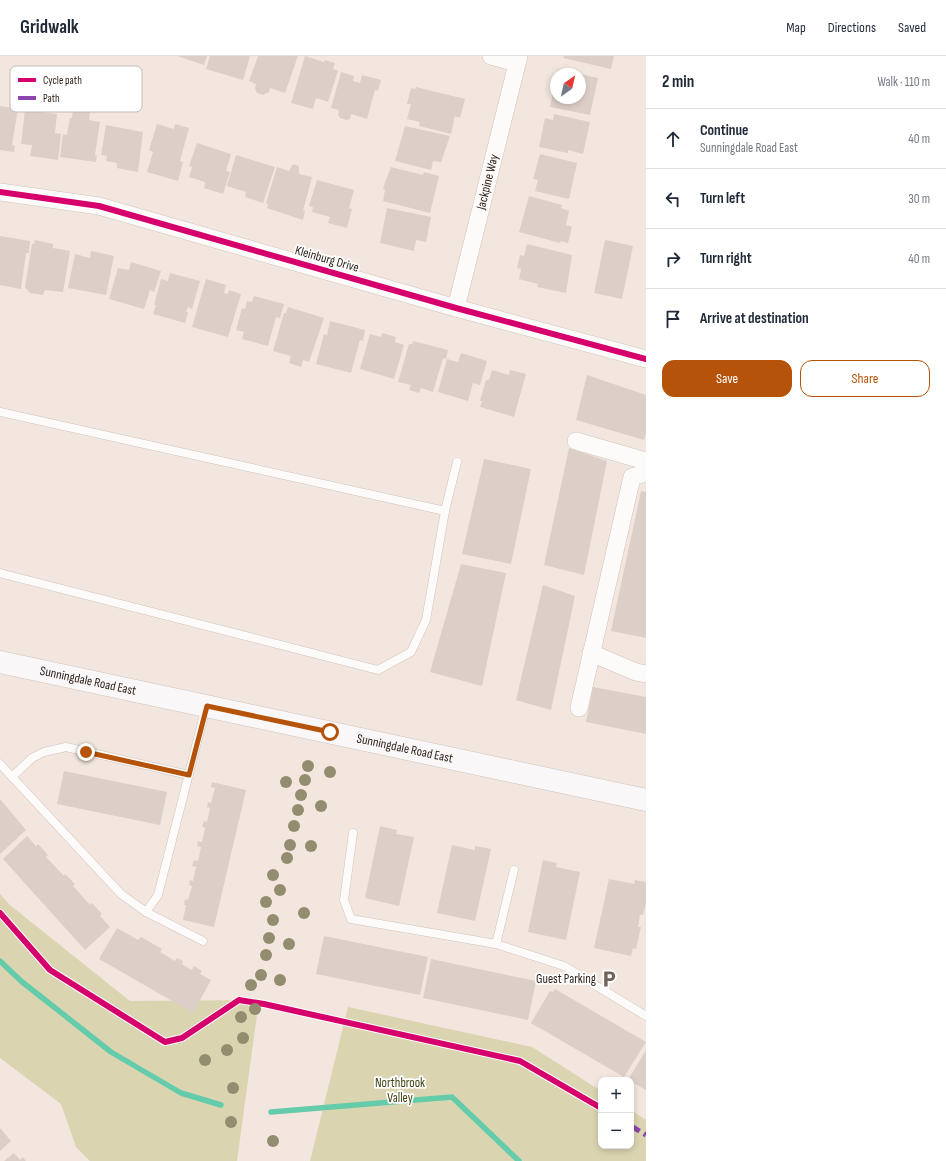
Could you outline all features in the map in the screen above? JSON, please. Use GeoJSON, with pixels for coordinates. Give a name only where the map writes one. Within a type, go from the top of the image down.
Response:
{"type":"FeatureCollection","features":[{"type":"Feature","properties":{"kind":"main road","name":"Sunningdale Road East"},"geometry":{"type":"LineString","coordinates":[[0,662],[646,800]]}},
{"type":"Feature","properties":{"kind":"street"},"geometry":{"type":"LineString","coordinates":[[491,56],[518,60]]}},
{"type":"Feature","properties":{"kind":"street","name":"Jackpine Way"},"geometry":{"type":"LineString","coordinates":[[456,308],[518,60]]}},
{"type":"Feature","properties":{"kind":"street","name":"Kleinburg Drive"},"geometry":{"type":"LineString","coordinates":[[0,192],[99,206],[456,308],[646,359]]}},
{"type":"Feature","properties":{"kind":"street"},"geometry":{"type":"LineString","coordinates":[[576,441],[646,461]]}},
{"type":"Feature","properties":{"kind":"street"},"geometry":{"type":"LineString","coordinates":[[579,708],[632,477],[646,473]]}},
{"type":"Feature","properties":{"kind":"street"},"geometry":{"type":"LineString","coordinates":[[591,653],[636,672],[646,674]]}},
{"type":"Feature","properties":{"kind":"lane"},"geometry":{"type":"LineString","coordinates":[[0,412],[446,511]]}},
{"type":"Feature","properties":{"kind":"lane"},"geometry":{"type":"LineString","coordinates":[[0,573],[378,670],[411,652],[426,620],[446,511],[457,462]]}},
{"type":"Feature","properties":{"kind":"lane"},"geometry":{"type":"LineString","coordinates":[[146,912],[158,895],[207,706]]}},
{"type":"Feature","properties":{"kind":"lane"},"geometry":{"type":"LineString","coordinates":[[12,777],[32,758],[44,752],[66,747],[189,775]]}},
{"type":"Feature","properties":{"kind":"lane"},"geometry":{"type":"LineString","coordinates":[[0,764],[121,894],[146,912],[203,941]]}},
{"type":"Feature","properties":{"kind":"lane"},"geometry":{"type":"LineString","coordinates":[[353,833],[344,900],[351,919],[496,944],[564,966],[646,1016]]}},
{"type":"Feature","properties":{"kind":"lane"},"geometry":{"type":"LineString","coordinates":[[496,944],[514,870]]}},
{"type":"Feature","properties":{"kind":"green space"},"geometry":{"type":"Polygon","coordinates":[[[0,894],[10,905],[130,1001],[259,1000],[237,1161],[90,1161],[76,1147],[61,1104],[0,1058],[0,894]]]}},
{"type":"Feature","properties":{"kind":"green space","name":"Northbrook Valley"},"geometry":{"type":"Polygon","coordinates":[[[348,1007],[532,1047],[598,1089],[598,1149],[634,1149],[634,1112],[646,1120],[646,1161],[310,1161],[348,1007]]]}},
{"type":"Feature","properties":{"kind":"building"},"geometry":{"type":"Polygon","coordinates":[[[177,56],[207,56],[204,65],[177,56]]]}},
{"type":"Feature","properties":{"kind":"building"},"geometry":{"type":"Polygon","coordinates":[[[210,56],[250,56],[243,80],[206,69],[210,56]]]}},
{"type":"Feature","properties":{"kind":"building"},"geometry":{"type":"Polygon","coordinates":[[[258,56],[298,56],[285,93],[270,88],[269,92],[263,95],[257,93],[255,88],[256,84],[249,81],[258,56]]]}},
{"type":"Feature","properties":{"kind":"building"},"geometry":{"type":"Polygon","coordinates":[[[305,56],[324,62],[325,60],[335,63],[333,69],[338,71],[328,102],[316,98],[313,109],[291,103],[305,56]]]}},
{"type":"Feature","properties":{"kind":"building"},"geometry":{"type":"Polygon","coordinates":[[[564,56],[614,56],[611,69],[563,58],[564,56]]]}},
{"type":"Feature","properties":{"kind":"building"},"geometry":{"type":"Polygon","coordinates":[[[341,72],[354,76],[353,81],[360,83],[362,75],[381,80],[378,91],[375,90],[367,119],[351,114],[350,119],[347,120],[340,118],[338,115],[339,110],[331,108],[341,72]]]}},
{"type":"Feature","properties":{"kind":"building"},"geometry":{"type":"Polygon","coordinates":[[[586,75],[598,78],[590,115],[550,107],[551,104],[586,104],[586,75]]]}},
{"type":"Feature","properties":{"kind":"building"},"geometry":{"type":"Polygon","coordinates":[[[416,87],[465,99],[460,118],[455,116],[451,134],[419,126],[420,122],[407,119],[411,104],[407,104],[411,88],[415,89],[416,87]]]}},
{"type":"Feature","properties":{"kind":"building"},"geometry":{"type":"Polygon","coordinates":[[[0,106],[10,108],[10,112],[18,112],[12,145],[15,146],[14,152],[0,150],[0,106]]]}},
{"type":"Feature","properties":{"kind":"building"},"geometry":{"type":"Polygon","coordinates":[[[25,112],[57,114],[55,133],[61,134],[58,160],[30,156],[32,145],[21,144],[25,112]]]}},
{"type":"Feature","properties":{"kind":"building"},"geometry":{"type":"Polygon","coordinates":[[[73,112],[90,112],[89,120],[100,122],[95,155],[97,156],[96,162],[60,157],[63,134],[67,135],[70,118],[72,118],[73,112]]]}},
{"type":"Feature","properties":{"kind":"building"},"geometry":{"type":"Polygon","coordinates":[[[554,114],[590,122],[583,154],[568,150],[568,153],[539,147],[545,118],[553,120],[554,114]]]}},
{"type":"Feature","properties":{"kind":"building"},"geometry":{"type":"Polygon","coordinates":[[[157,124],[174,129],[175,124],[189,128],[180,161],[183,162],[178,181],[147,172],[153,152],[149,150],[157,124]]]}},
{"type":"Feature","properties":{"kind":"building"},"geometry":{"type":"Polygon","coordinates":[[[106,125],[143,132],[138,172],[117,168],[117,163],[106,161],[107,156],[101,155],[106,125]]]}},
{"type":"Feature","properties":{"kind":"building"},"geometry":{"type":"Polygon","coordinates":[[[405,126],[450,136],[441,162],[433,161],[431,170],[395,161],[405,126]]]}},
{"type":"Feature","properties":{"kind":"building"},"geometry":{"type":"Polygon","coordinates":[[[197,143],[231,154],[226,171],[230,172],[223,194],[204,188],[205,182],[189,177],[192,167],[189,166],[197,143]]]}},
{"type":"Feature","properties":{"kind":"building"},"geometry":{"type":"Polygon","coordinates":[[[540,154],[577,163],[569,199],[535,191],[538,180],[533,179],[540,154]]]}},
{"type":"Feature","properties":{"kind":"building"},"geometry":{"type":"Polygon","coordinates":[[[236,155],[275,167],[263,203],[245,197],[246,192],[227,186],[236,155]]]}},
{"type":"Feature","properties":{"kind":"building"},"geometry":{"type":"Polygon","coordinates":[[[293,164],[299,166],[299,174],[312,177],[303,211],[305,211],[303,220],[267,208],[268,204],[266,203],[277,167],[289,171],[293,164]]]}},
{"type":"Feature","properties":{"kind":"building"},"geometry":{"type":"Polygon","coordinates":[[[391,167],[423,175],[424,172],[439,176],[430,213],[383,201],[385,190],[383,188],[391,167]]]}},
{"type":"Feature","properties":{"kind":"building"},"geometry":{"type":"Polygon","coordinates":[[[317,180],[354,190],[349,208],[352,209],[347,228],[328,223],[330,217],[312,212],[313,207],[309,206],[317,180]]]}},
{"type":"Feature","properties":{"kind":"building"},"geometry":{"type":"Polygon","coordinates":[[[529,196],[562,205],[561,208],[569,211],[566,225],[572,227],[568,243],[561,241],[560,243],[519,232],[529,196]]]}},
{"type":"Feature","properties":{"kind":"building"},"geometry":{"type":"Polygon","coordinates":[[[387,208],[431,217],[426,242],[416,240],[414,251],[380,243],[387,208]]]}},
{"type":"Feature","properties":{"kind":"building"},"geometry":{"type":"Polygon","coordinates":[[[0,236],[30,241],[29,253],[26,253],[21,289],[0,285],[0,236]]]}},
{"type":"Feature","properties":{"kind":"building"},"geometry":{"type":"Polygon","coordinates":[[[35,240],[53,244],[53,248],[70,251],[63,292],[45,290],[43,295],[30,293],[25,287],[32,244],[34,244],[35,240]]]}},
{"type":"Feature","properties":{"kind":"building"},"geometry":{"type":"Polygon","coordinates":[[[605,240],[633,246],[622,299],[594,293],[605,240]]]}},
{"type":"Feature","properties":{"kind":"building"},"geometry":{"type":"Polygon","coordinates":[[[527,244],[572,255],[566,293],[537,287],[538,284],[519,279],[521,269],[517,268],[520,255],[524,256],[527,244]]]}},
{"type":"Feature","properties":{"kind":"building"},"geometry":{"type":"Polygon","coordinates":[[[91,251],[114,256],[106,295],[68,288],[75,254],[90,258],[91,251]]]}},
{"type":"Feature","properties":{"kind":"building"},"geometry":{"type":"Polygon","coordinates":[[[131,262],[161,271],[154,292],[150,290],[144,309],[109,299],[118,268],[129,270],[131,262]]]}},
{"type":"Feature","properties":{"kind":"building"},"geometry":{"type":"Polygon","coordinates":[[[170,273],[200,281],[192,309],[188,307],[186,312],[188,312],[185,323],[153,314],[161,279],[168,281],[170,273]]]}},
{"type":"Feature","properties":{"kind":"building"},"geometry":{"type":"Polygon","coordinates":[[[206,279],[226,285],[224,293],[228,294],[229,290],[241,294],[228,337],[192,327],[206,279]]]}},
{"type":"Feature","properties":{"kind":"building"},"geometry":{"type":"Polygon","coordinates":[[[254,296],[284,304],[280,318],[276,317],[268,346],[242,339],[244,332],[236,330],[242,308],[245,309],[247,301],[252,302],[254,296]]]}},
{"type":"Feature","properties":{"kind":"building"},"geometry":{"type":"Polygon","coordinates":[[[288,307],[324,318],[309,362],[303,360],[301,367],[289,363],[291,356],[273,351],[284,313],[286,313],[288,307]]]}},
{"type":"Feature","properties":{"kind":"building"},"geometry":{"type":"Polygon","coordinates":[[[330,321],[365,330],[363,341],[360,340],[351,373],[316,364],[324,334],[327,335],[330,321]]]}},
{"type":"Feature","properties":{"kind":"building"},"geometry":{"type":"Polygon","coordinates":[[[382,333],[396,337],[395,342],[404,345],[394,379],[360,369],[370,334],[381,337],[382,333]]]}},
{"type":"Feature","properties":{"kind":"building"},"geometry":{"type":"Polygon","coordinates":[[[413,341],[448,350],[446,359],[443,358],[433,392],[421,388],[419,393],[409,390],[411,385],[398,382],[409,344],[412,344],[413,341]]]}},
{"type":"Feature","properties":{"kind":"building"},"geometry":{"type":"Polygon","coordinates":[[[461,353],[487,361],[480,385],[473,383],[468,401],[438,392],[447,359],[458,362],[461,353]]]}},
{"type":"Feature","properties":{"kind":"building"},"geometry":{"type":"Polygon","coordinates":[[[492,370],[509,375],[510,370],[526,374],[514,417],[480,407],[482,401],[480,401],[486,380],[489,380],[492,370]]]}},
{"type":"Feature","properties":{"kind":"building"},"geometry":{"type":"Polygon","coordinates":[[[587,375],[646,395],[646,433],[644,440],[576,420],[587,375]]]}},
{"type":"Feature","properties":{"kind":"building"},"geometry":{"type":"Polygon","coordinates":[[[569,448],[607,461],[584,575],[544,565],[569,448]]]}},
{"type":"Feature","properties":{"kind":"building"},"geometry":{"type":"Polygon","coordinates":[[[484,459],[531,469],[511,564],[462,554],[484,459]]]}},
{"type":"Feature","properties":{"kind":"building"},"geometry":{"type":"Polygon","coordinates":[[[641,491],[646,492],[646,638],[611,631],[641,491]]]}},
{"type":"Feature","properties":{"kind":"building"},"geometry":{"type":"Polygon","coordinates":[[[461,564],[506,573],[482,686],[430,672],[461,564]]]}},
{"type":"Feature","properties":{"kind":"building"},"geometry":{"type":"Polygon","coordinates":[[[543,585],[575,596],[551,710],[516,700],[543,585]]]}},
{"type":"Feature","properties":{"kind":"building"},"geometry":{"type":"Polygon","coordinates":[[[593,687],[646,697],[646,734],[586,722],[593,687]]]}},
{"type":"Feature","properties":{"kind":"building"},"geometry":{"type":"Polygon","coordinates":[[[64,771],[167,792],[160,825],[57,804],[64,771]]]}},
{"type":"Feature","properties":{"kind":"building"},"geometry":{"type":"Polygon","coordinates":[[[212,782],[246,790],[214,927],[183,920],[186,905],[184,905],[185,899],[188,900],[192,886],[189,885],[190,880],[193,881],[196,867],[192,866],[194,860],[198,861],[201,847],[197,846],[198,841],[202,842],[205,827],[202,827],[204,821],[207,822],[210,808],[207,807],[208,802],[211,803],[215,788],[211,787],[212,782]]]}},
{"type":"Feature","properties":{"kind":"building"},"geometry":{"type":"Polygon","coordinates":[[[0,799],[26,830],[0,854],[0,799]]]}},
{"type":"Feature","properties":{"kind":"building"},"geometry":{"type":"Polygon","coordinates":[[[380,826],[397,830],[396,834],[414,837],[399,906],[365,898],[380,826]]]}},
{"type":"Feature","properties":{"kind":"building"},"geometry":{"type":"Polygon","coordinates":[[[27,836],[36,846],[38,844],[48,855],[46,857],[64,876],[65,874],[75,884],[73,886],[90,905],[92,903],[102,914],[100,916],[110,927],[85,950],[3,859],[27,836]]]}},
{"type":"Feature","properties":{"kind":"building"},"geometry":{"type":"Polygon","coordinates":[[[452,845],[475,850],[475,846],[491,849],[475,921],[437,913],[452,845]]]}},
{"type":"Feature","properties":{"kind":"building"},"geometry":{"type":"Polygon","coordinates":[[[543,860],[557,863],[556,867],[580,872],[566,940],[528,932],[543,860]]]}},
{"type":"Feature","properties":{"kind":"building"},"geometry":{"type":"Polygon","coordinates":[[[609,879],[634,884],[635,880],[646,882],[646,902],[643,915],[640,915],[638,927],[641,927],[636,949],[633,948],[631,956],[594,948],[609,879]]]}},
{"type":"Feature","properties":{"kind":"building"},"geometry":{"type":"Polygon","coordinates":[[[117,928],[138,940],[141,937],[162,949],[160,952],[175,961],[177,958],[183,961],[182,964],[192,970],[194,966],[202,971],[200,974],[211,980],[193,1013],[99,959],[117,928]]]}},
{"type":"Feature","properties":{"kind":"building"},"geometry":{"type":"Polygon","coordinates":[[[324,936],[428,957],[420,995],[316,974],[324,936]]]}},
{"type":"Feature","properties":{"kind":"building"},"geometry":{"type":"Polygon","coordinates":[[[431,959],[536,981],[528,1020],[423,998],[431,959]]]}},
{"type":"Feature","properties":{"kind":"building"},"geometry":{"type":"Polygon","coordinates":[[[555,989],[646,1042],[624,1077],[531,1023],[550,991],[553,992],[555,989]]]}},
{"type":"Feature","properties":{"kind":"building"},"geometry":{"type":"Polygon","coordinates":[[[646,1050],[646,1090],[634,1083],[634,1077],[630,1077],[646,1050]]]}},
{"type":"Feature","properties":{"kind":"building"},"geometry":{"type":"Polygon","coordinates":[[[0,1128],[11,1141],[0,1151],[0,1128]]]}},
{"type":"Feature","properties":{"kind":"building"},"geometry":{"type":"Polygon","coordinates":[[[14,1153],[20,1160],[23,1157],[26,1161],[4,1161],[14,1153]]]}},
{"type":"Feature","properties":{"kind":"waterway"},"geometry":{"type":"LineString","coordinates":[[0,961],[21,981],[111,1052],[181,1093],[221,1105]]}},
{"type":"Feature","properties":{"kind":"waterway"},"geometry":{"type":"LineString","coordinates":[[271,1112],[452,1097],[519,1161]]}},
{"type":"Feature","properties":{"kind":"marked path"},"geometry":{"type":"LineString","coordinates":[[634,1128],[646,1135]]}},
{"type":"Feature","properties":{"kind":"cycle path"},"geometry":{"type":"LineString","coordinates":[[0,192],[99,206],[456,308],[646,359]]}},
{"type":"Feature","properties":{"kind":"cycle path"},"geometry":{"type":"LineString","coordinates":[[0,913],[50,970],[165,1042],[182,1038],[239,1000],[264,1004],[520,1061],[598,1106]]}},
{"type":"Feature","properties":{"kind":"place","name":"Guest Parking"},"geometry":{"type":"Point","coordinates":[609,979]}},
{"type":"Feature","properties":{"kind":"route"},"geometry":{"type":"LineString","coordinates":[[86,752],[189,775],[207,706],[330,732]]}}]}
